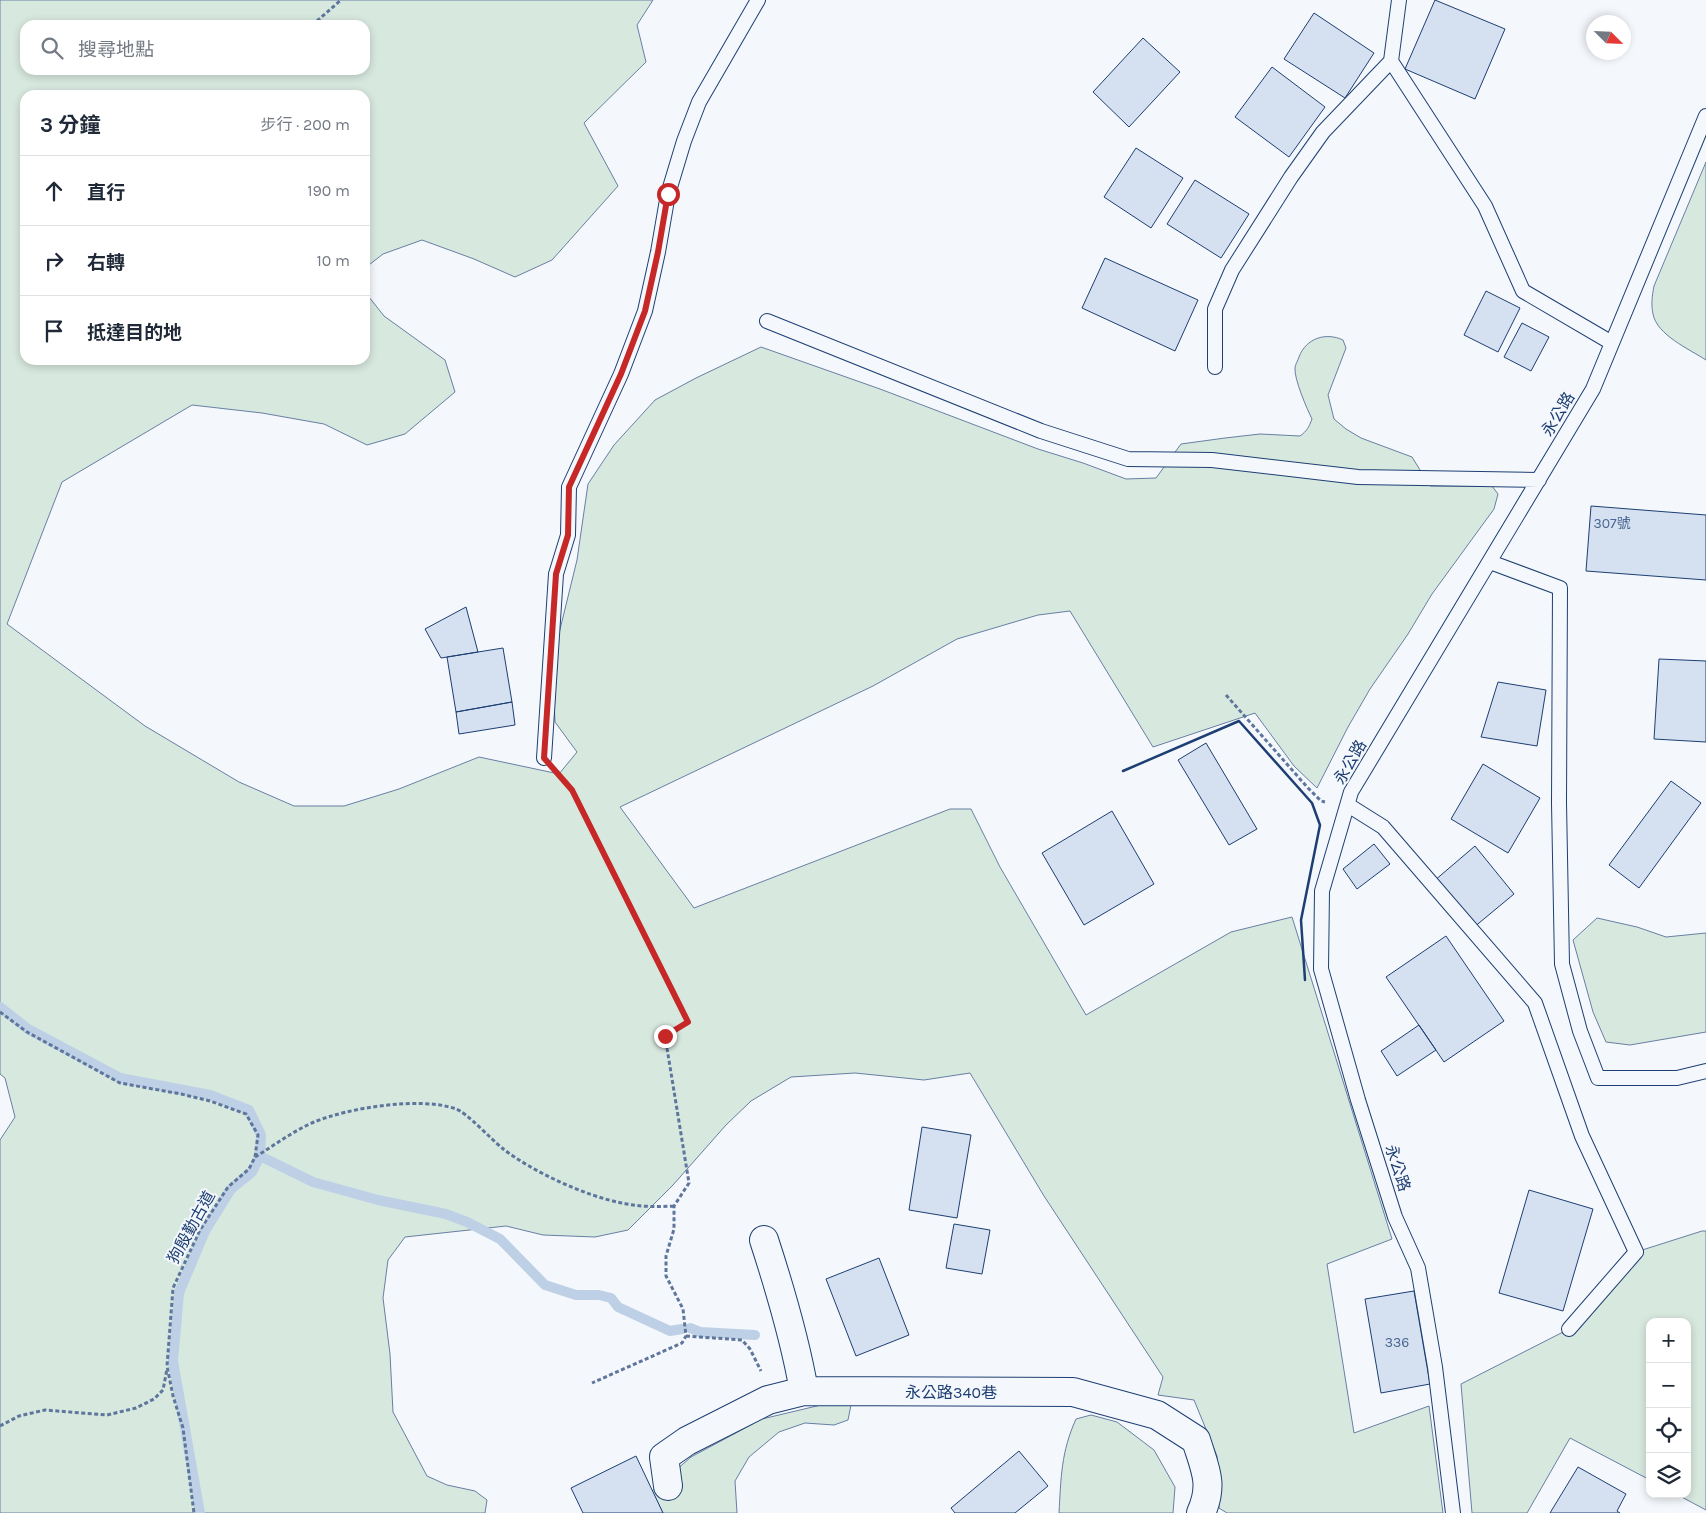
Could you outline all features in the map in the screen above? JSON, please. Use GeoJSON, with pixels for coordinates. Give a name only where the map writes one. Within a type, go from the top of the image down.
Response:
{"type":"FeatureCollection","features":[{"type":"Feature","properties":{"kind":"street"},"geometry":{"type":"LineString","coordinates":[[764,1240],[795,1346],[804,1390]]}},
{"type":"Feature","properties":{"kind":"street","name":"永公路340巷"},"geometry":{"type":"LineString","coordinates":[[668,1486],[664,1457],[687,1441],[768,1400],[804,1390],[1073,1392],[1157,1415],[1196,1440],[1208,1480],[1206,1500],[1201,1513]]}},
{"type":"Feature","properties":{"kind":"lane"},"geometry":{"type":"LineString","coordinates":[[544,758],[556,574],[568,535],[569,487],[621,374],[645,311],[668,194],[684,141],[699,102],[758,0]]}},
{"type":"Feature","properties":{"kind":"lane"},"geometry":{"type":"LineString","coordinates":[[1215,367],[1215,309],[1232,270],[1291,177],[1323,132],[1391,61],[1400,0]]}},
{"type":"Feature","properties":{"kind":"lane"},"geometry":{"type":"LineString","coordinates":[[1391,61],[1485,206],[1523,291],[1612,343]]}},
{"type":"Feature","properties":{"kind":"lane","name":"永公路"},"geometry":{"type":"LineString","coordinates":[[1453,1513],[1435,1367],[1418,1268],[1395,1217],[1358,1100],[1321,969],[1322,892],[1351,792],[1594,389],[1706,116]]}},
{"type":"Feature","properties":{"kind":"lane"},"geometry":{"type":"LineString","coordinates":[[767,321],[1041,431],[1128,459],[1212,460],[1358,477],[1539,480]]}},
{"type":"Feature","properties":{"kind":"lane"},"geometry":{"type":"LineString","coordinates":[[1490,562],[1560,588],[1559,803],[1562,964],[1580,1031],[1598,1078],[1677,1078],[1706,1071]]}},
{"type":"Feature","properties":{"kind":"lane"},"geometry":{"type":"LineString","coordinates":[[1348,806],[1383,827],[1535,1003],[1582,1136],[1636,1252],[1570,1329]]}},
{"type":"Feature","properties":{"kind":"path"},"geometry":{"type":"LineString","coordinates":[[317,20],[341,0]]}},
{"type":"Feature","properties":{"kind":"path"},"geometry":{"type":"LineString","coordinates":[[1226,695],[1321,801],[1348,806]]}},
{"type":"Feature","properties":{"kind":"path"},"geometry":{"type":"LineString","coordinates":[[544,758],[572,790],[688,1022],[665,1036],[689,1183],[674,1206],[674,1229],[666,1256],[666,1276],[683,1309],[686,1336],[682,1343],[592,1383]]}},
{"type":"Feature","properties":{"kind":"path"},"geometry":{"type":"LineString","coordinates":[[0,1012],[27,1032],[120,1083],[210,1101],[246,1114],[258,1135],[256,1157]]}},
{"type":"Feature","properties":{"kind":"path","name":"狗殷勤古道"},"geometry":{"type":"LineString","coordinates":[[194,1513],[182,1428],[173,1396],[168,1366],[173,1288],[200,1230],[228,1187],[249,1169],[256,1157],[282,1138],[315,1122],[380,1105],[431,1104],[457,1109],[503,1148],[544,1174],[588,1194],[622,1203],[650,1207],[674,1206]]}},
{"type":"Feature","properties":{"kind":"path"},"geometry":{"type":"LineString","coordinates":[[686,1336],[742,1340],[750,1349],[762,1373]]}},
{"type":"Feature","properties":{"kind":"path"},"geometry":{"type":"LineString","coordinates":[[0,1426],[19,1416],[45,1410],[107,1414],[136,1408],[154,1399],[163,1390],[168,1366]]}},
{"type":"Feature","properties":{"kind":"shaded area"},"geometry":{"type":"Polygon","coordinates":[[[0,0],[653,0],[637,25],[646,62],[584,123],[618,186],[552,260],[515,277],[474,259],[422,240],[383,254],[370,264],[370,90],[20,90],[20,365],[370,365],[370,298],[384,316],[445,360],[455,392],[405,434],[367,445],[324,424],[262,413],[192,405],[62,482],[7,624],[145,726],[239,782],[294,806],[344,806],[399,789],[479,757],[559,774],[577,752],[555,722],[552,662],[577,560],[588,484],[614,445],[655,400],[761,347],[880,389],[1038,449],[1126,479],[1156,478],[1181,444],[1260,434],[1300,436],[1308,429],[1312,419],[1295,373],[1296,364],[1302,350],[1312,341],[1323,337],[1337,338],[1343,340],[1346,348],[1328,395],[1334,419],[1361,438],[1412,457],[1430,486],[1492,486],[1498,494],[1494,509],[1432,594],[1408,634],[1370,689],[1317,788],[1294,766],[1255,713],[1153,747],[1070,611],[1038,615],[957,639],[873,686],[620,807],[694,908],[950,809],[971,809],[1000,867],[1086,1015],[1231,932],[1292,917],[1392,1239],[1327,1264],[1354,1433],[1429,1406],[1443,1513],[1227,1513],[1219,1508],[1217,1456],[1194,1400],[1158,1395],[1163,1377],[1044,1196],[970,1073],[924,1080],[855,1073],[791,1077],[751,1101],[726,1125],[673,1185],[628,1230],[595,1237],[543,1235],[506,1226],[405,1237],[388,1260],[383,1298],[390,1354],[393,1412],[427,1476],[447,1485],[475,1491],[487,1500],[485,1513],[0,1513],[0,1140],[15,1117],[5,1078],[0,1074],[0,0]]]}},
{"type":"Feature","properties":{"kind":"shaded area"},"geometry":{"type":"Polygon","coordinates":[[[1706,162],[1706,360],[1675,341],[1661,328],[1653,314],[1652,297],[1654,286],[1706,162]]]}},
{"type":"Feature","properties":{"kind":"shaded area"},"geometry":{"type":"Polygon","coordinates":[[[1597,918],[1637,927],[1666,937],[1706,933],[1706,1032],[1630,1045],[1606,1042],[1593,1012],[1573,940],[1597,918]]]}},
{"type":"Feature","properties":{"kind":"shaded area"},"geometry":{"type":"Polygon","coordinates":[[[1706,1231],[1706,1510],[1684,1498],[1691,1498],[1691,1318],[1646,1318],[1646,1478],[1570,1438],[1527,1513],[1472,1513],[1461,1384],[1569,1329],[1636,1252],[1706,1231]]]}},
{"type":"Feature","properties":{"kind":"shaded area"},"geometry":{"type":"Polygon","coordinates":[[[842,1400],[851,1405],[848,1420],[834,1425],[805,1423],[779,1432],[749,1457],[735,1481],[737,1513],[663,1513],[652,1491],[691,1457],[762,1419],[842,1400]]]}},
{"type":"Feature","properties":{"kind":"shaded area"},"geometry":{"type":"Polygon","coordinates":[[[1091,1415],[1117,1422],[1154,1450],[1175,1487],[1173,1513],[1059,1513],[1060,1488],[1067,1443],[1076,1419],[1091,1415]]]}},
{"type":"Feature","properties":{"kind":"building"},"geometry":{"type":"Polygon","coordinates":[[[1435,0],[1505,29],[1475,99],[1405,69],[1435,0]]]}},
{"type":"Feature","properties":{"kind":"building"},"geometry":{"type":"Polygon","coordinates":[[[1314,13],[1374,53],[1345,98],[1284,59],[1314,13]]]}},
{"type":"Feature","properties":{"kind":"building"},"geometry":{"type":"Polygon","coordinates":[[[1143,38],[1180,72],[1129,127],[1093,92],[1143,38]]]}},
{"type":"Feature","properties":{"kind":"building"},"geometry":{"type":"Polygon","coordinates":[[[1272,67],[1325,107],[1289,157],[1235,117],[1272,67]]]}},
{"type":"Feature","properties":{"kind":"building"},"geometry":{"type":"Polygon","coordinates":[[[1136,148],[1183,178],[1151,228],[1104,197],[1136,148]]]}},
{"type":"Feature","properties":{"kind":"building"},"geometry":{"type":"Polygon","coordinates":[[[1195,180],[1249,214],[1221,258],[1167,224],[1195,180]]]}},
{"type":"Feature","properties":{"kind":"building"},"geometry":{"type":"Polygon","coordinates":[[[1105,258],[1198,300],[1175,351],[1082,308],[1105,258]]]}},
{"type":"Feature","properties":{"kind":"building"},"geometry":{"type":"Polygon","coordinates":[[[1486,291],[1520,308],[1498,352],[1464,335],[1486,291]]]}},
{"type":"Feature","properties":{"kind":"building"},"geometry":{"type":"Polygon","coordinates":[[[1522,323],[1549,337],[1531,371],[1504,357],[1522,323]]]}},
{"type":"Feature","properties":{"kind":"building"},"geometry":{"type":"Polygon","coordinates":[[[1591,506],[1706,515],[1706,580],[1586,571],[1591,506]]]}},
{"type":"Feature","properties":{"kind":"building"},"geometry":{"type":"Polygon","coordinates":[[[466,607],[478,652],[441,658],[425,629],[466,607]]]}},
{"type":"Feature","properties":{"kind":"building"},"geometry":{"type":"Polygon","coordinates":[[[503,648],[512,702],[456,712],[447,657],[503,648]]]}},
{"type":"Feature","properties":{"kind":"building"},"geometry":{"type":"Polygon","coordinates":[[[1659,659],[1706,661],[1706,742],[1654,739],[1659,659]]]}},
{"type":"Feature","properties":{"kind":"building"},"geometry":{"type":"Polygon","coordinates":[[[1498,682],[1546,690],[1537,746],[1481,737],[1498,682]]]}},
{"type":"Feature","properties":{"kind":"building"},"geometry":{"type":"Polygon","coordinates":[[[512,702],[515,725],[459,734],[456,712],[512,702]]]}},
{"type":"Feature","properties":{"kind":"building"},"geometry":{"type":"Polygon","coordinates":[[[1206,743],[1257,829],[1229,845],[1178,760],[1206,743]]]}},
{"type":"Feature","properties":{"kind":"building"},"geometry":{"type":"Polygon","coordinates":[[[1483,764],[1540,798],[1508,853],[1451,819],[1483,764]]]}},
{"type":"Feature","properties":{"kind":"building"},"geometry":{"type":"Polygon","coordinates":[[[1671,781],[1701,803],[1639,888],[1609,865],[1671,781]]]}},
{"type":"Feature","properties":{"kind":"building"},"geometry":{"type":"Polygon","coordinates":[[[1112,811],[1154,884],[1084,925],[1042,853],[1112,811]]]}},
{"type":"Feature","properties":{"kind":"building"},"geometry":{"type":"Polygon","coordinates":[[[1374,844],[1390,864],[1357,889],[1343,869],[1374,844]]]}},
{"type":"Feature","properties":{"kind":"building"},"geometry":{"type":"Polygon","coordinates":[[[1475,846],[1514,894],[1473,928],[1434,881],[1475,846]]]}},
{"type":"Feature","properties":{"kind":"building"},"geometry":{"type":"Polygon","coordinates":[[[1446,936],[1504,1021],[1444,1062],[1386,977],[1446,936]]]}},
{"type":"Feature","properties":{"kind":"building"},"geometry":{"type":"Polygon","coordinates":[[[1419,1025],[1436,1050],[1397,1076],[1381,1051],[1419,1025]]]}},
{"type":"Feature","properties":{"kind":"building"},"geometry":{"type":"Polygon","coordinates":[[[922,1127],[971,1135],[957,1218],[909,1210],[922,1127]]]}},
{"type":"Feature","properties":{"kind":"building"},"geometry":{"type":"Polygon","coordinates":[[[1529,1190],[1593,1209],[1563,1311],[1499,1293],[1529,1190]]]}},
{"type":"Feature","properties":{"kind":"building"},"geometry":{"type":"Polygon","coordinates":[[[954,1224],[990,1230],[982,1274],[946,1268],[954,1224]]]}},
{"type":"Feature","properties":{"kind":"building"},"geometry":{"type":"Polygon","coordinates":[[[879,1258],[909,1335],[856,1356],[826,1279],[879,1258]]]}},
{"type":"Feature","properties":{"kind":"building"},"geometry":{"type":"Polygon","coordinates":[[[1414,1291],[1430,1384],[1381,1393],[1365,1299],[1414,1291]]]}},
{"type":"Feature","properties":{"kind":"building"},"geometry":{"type":"Polygon","coordinates":[[[1019,1451],[1048,1486],[1015,1513],[955,1513],[951,1508],[1019,1451]]]}},
{"type":"Feature","properties":{"kind":"building"},"geometry":{"type":"Polygon","coordinates":[[[636,1456],[663,1513],[583,1513],[571,1488],[636,1456]]]}},
{"type":"Feature","properties":{"kind":"building"},"geometry":{"type":"Polygon","coordinates":[[[1578,1467],[1626,1494],[1617,1511],[1620,1513],[1550,1513],[1578,1467]]]}},
{"type":"Feature","properties":{"kind":"waterway"},"geometry":{"type":"LineString","coordinates":[[0,1007],[28,1029],[120,1078],[210,1095],[249,1110],[261,1135],[260,1156],[252,1172],[231,1189],[205,1231],[179,1293],[173,1361],[200,1513]]}},
{"type":"Feature","properties":{"kind":"waterway"},"geometry":{"type":"LineString","coordinates":[[260,1156],[313,1182],[378,1200],[446,1214],[467,1222],[500,1239],[545,1285],[576,1295],[599,1295],[611,1298],[618,1307],[670,1331],[682,1329]]}},
{"type":"Feature","properties":{"kind":"waterway"},"geometry":{"type":"LineString","coordinates":[[690,1328],[700,1332],[755,1335]]}},
{"type":"Feature","properties":{"kind":"wall"},"geometry":{"type":"LineString","coordinates":[[1123,771],[1239,721],[1312,803],[1320,825],[1301,920],[1305,980]]}},
{"type":"Feature","properties":{"kind":"route"},"geometry":{"type":"LineString","coordinates":[[665,1036],[688,1022],[572,790],[544,758],[556,574],[568,535],[569,487],[621,374],[645,311],[668,194]]}}]}
